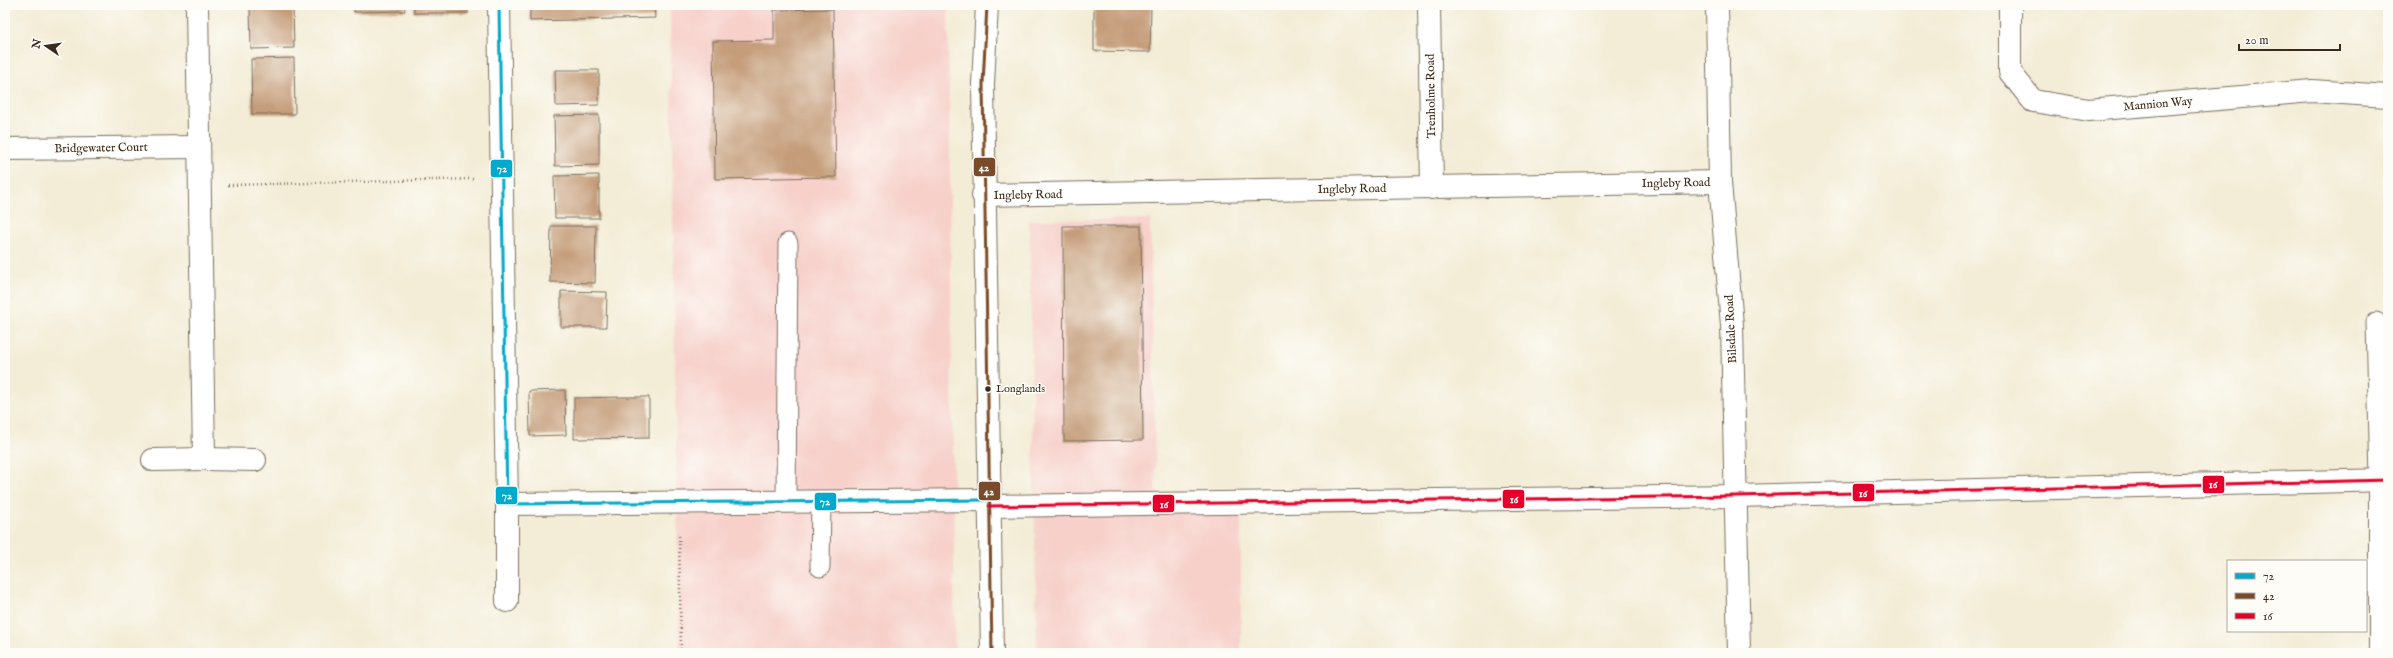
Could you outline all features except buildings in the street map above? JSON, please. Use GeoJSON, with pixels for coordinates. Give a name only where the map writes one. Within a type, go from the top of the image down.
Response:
{"type":"FeatureCollection","features":[{"type":"Feature","properties":{"kind":"street"},"geometry":{"type":"LineString","coordinates":[[197,5],[204,460]]}},
{"type":"Feature","properties":{"kind":"street"},"geometry":{"type":"LineString","coordinates":[[499,5],[507,504],[507,601]]}},
{"type":"Feature","properties":{"kind":"street"},"geometry":{"type":"LineString","coordinates":[[987,5],[983,84],[992,653]]}},
{"type":"Feature","properties":{"kind":"street","name":"Trenholme Road"},"geometry":{"type":"LineString","coordinates":[[1429,5],[1432,188]]}},
{"type":"Feature","properties":{"kind":"street","name":"Bilsdale Road"},"geometry":{"type":"LineString","coordinates":[[1717,5],[1720,182],[1732,325],[1739,653]]}},
{"type":"Feature","properties":{"kind":"street","name":"Mannion Way"},"geometry":{"type":"LineString","coordinates":[[2010,5],[2010,72],[2033,101],[2089,110],[2312,91],[2388,96]]}},
{"type":"Feature","properties":{"kind":"street","name":"Bridgewater Court"},"geometry":{"type":"LineString","coordinates":[[5,149],[198,147]]}},
{"type":"Feature","properties":{"kind":"street","name":"Ingleby Road"},"geometry":{"type":"LineString","coordinates":[[984,195],[1720,182]]}},
{"type":"Feature","properties":{"kind":"street"},"geometry":{"type":"LineString","coordinates":[[153,460],[255,460]]}},
{"type":"Feature","properties":{"kind":"street"},"geometry":{"type":"LineString","coordinates":[[507,504],[786,501],[1158,504],[1736,496],[2384,480],[2380,653]]}},
{"type":"Feature","properties":{"kind":"lane"},"geometry":{"type":"LineString","coordinates":[[786,501],[788,243]]}},
{"type":"Feature","properties":{"kind":"lane"},"geometry":{"type":"LineString","coordinates":[[2376,322],[2384,480]]}},
{"type":"Feature","properties":{"kind":"lane"},"geometry":{"type":"LineString","coordinates":[[820,568],[821,501]]}},
{"type":"Feature","properties":{"kind":"path"},"geometry":{"type":"LineString","coordinates":[[224,185],[473,179]]}},
{"type":"Feature","properties":{"kind":"path"},"geometry":{"type":"LineString","coordinates":[[679,502],[681,653]]}},
{"type":"Feature","properties":{"kind":"shaded area"},"geometry":{"type":"Polygon","coordinates":[[[670,5],[948,5],[955,653],[679,653],[670,5]]]}},
{"type":"Feature","properties":{"kind":"shaded area"},"geometry":{"type":"Polygon","coordinates":[[[1150,219],[1156,496],[1241,497],[1241,653],[1037,653],[1029,220],[1150,219]]]}},
{"type":"Feature","properties":{"kind":"transit line","name":"72"},"geometry":{"type":"LineString","coordinates":[[499,5],[507,504],[989,500]]}},
{"type":"Feature","properties":{"kind":"transit line","name":"42"},"geometry":{"type":"LineString","coordinates":[[987,5],[983,84],[992,653]]}},
{"type":"Feature","properties":{"kind":"transit line","name":"16"},"geometry":{"type":"LineString","coordinates":[[989,506],[1736,496],[2388,480]]}},
{"type":"Feature","properties":{"kind":"place","name":"Longlands"},"geometry":{"type":"Point","coordinates":[988,389]}}]}
